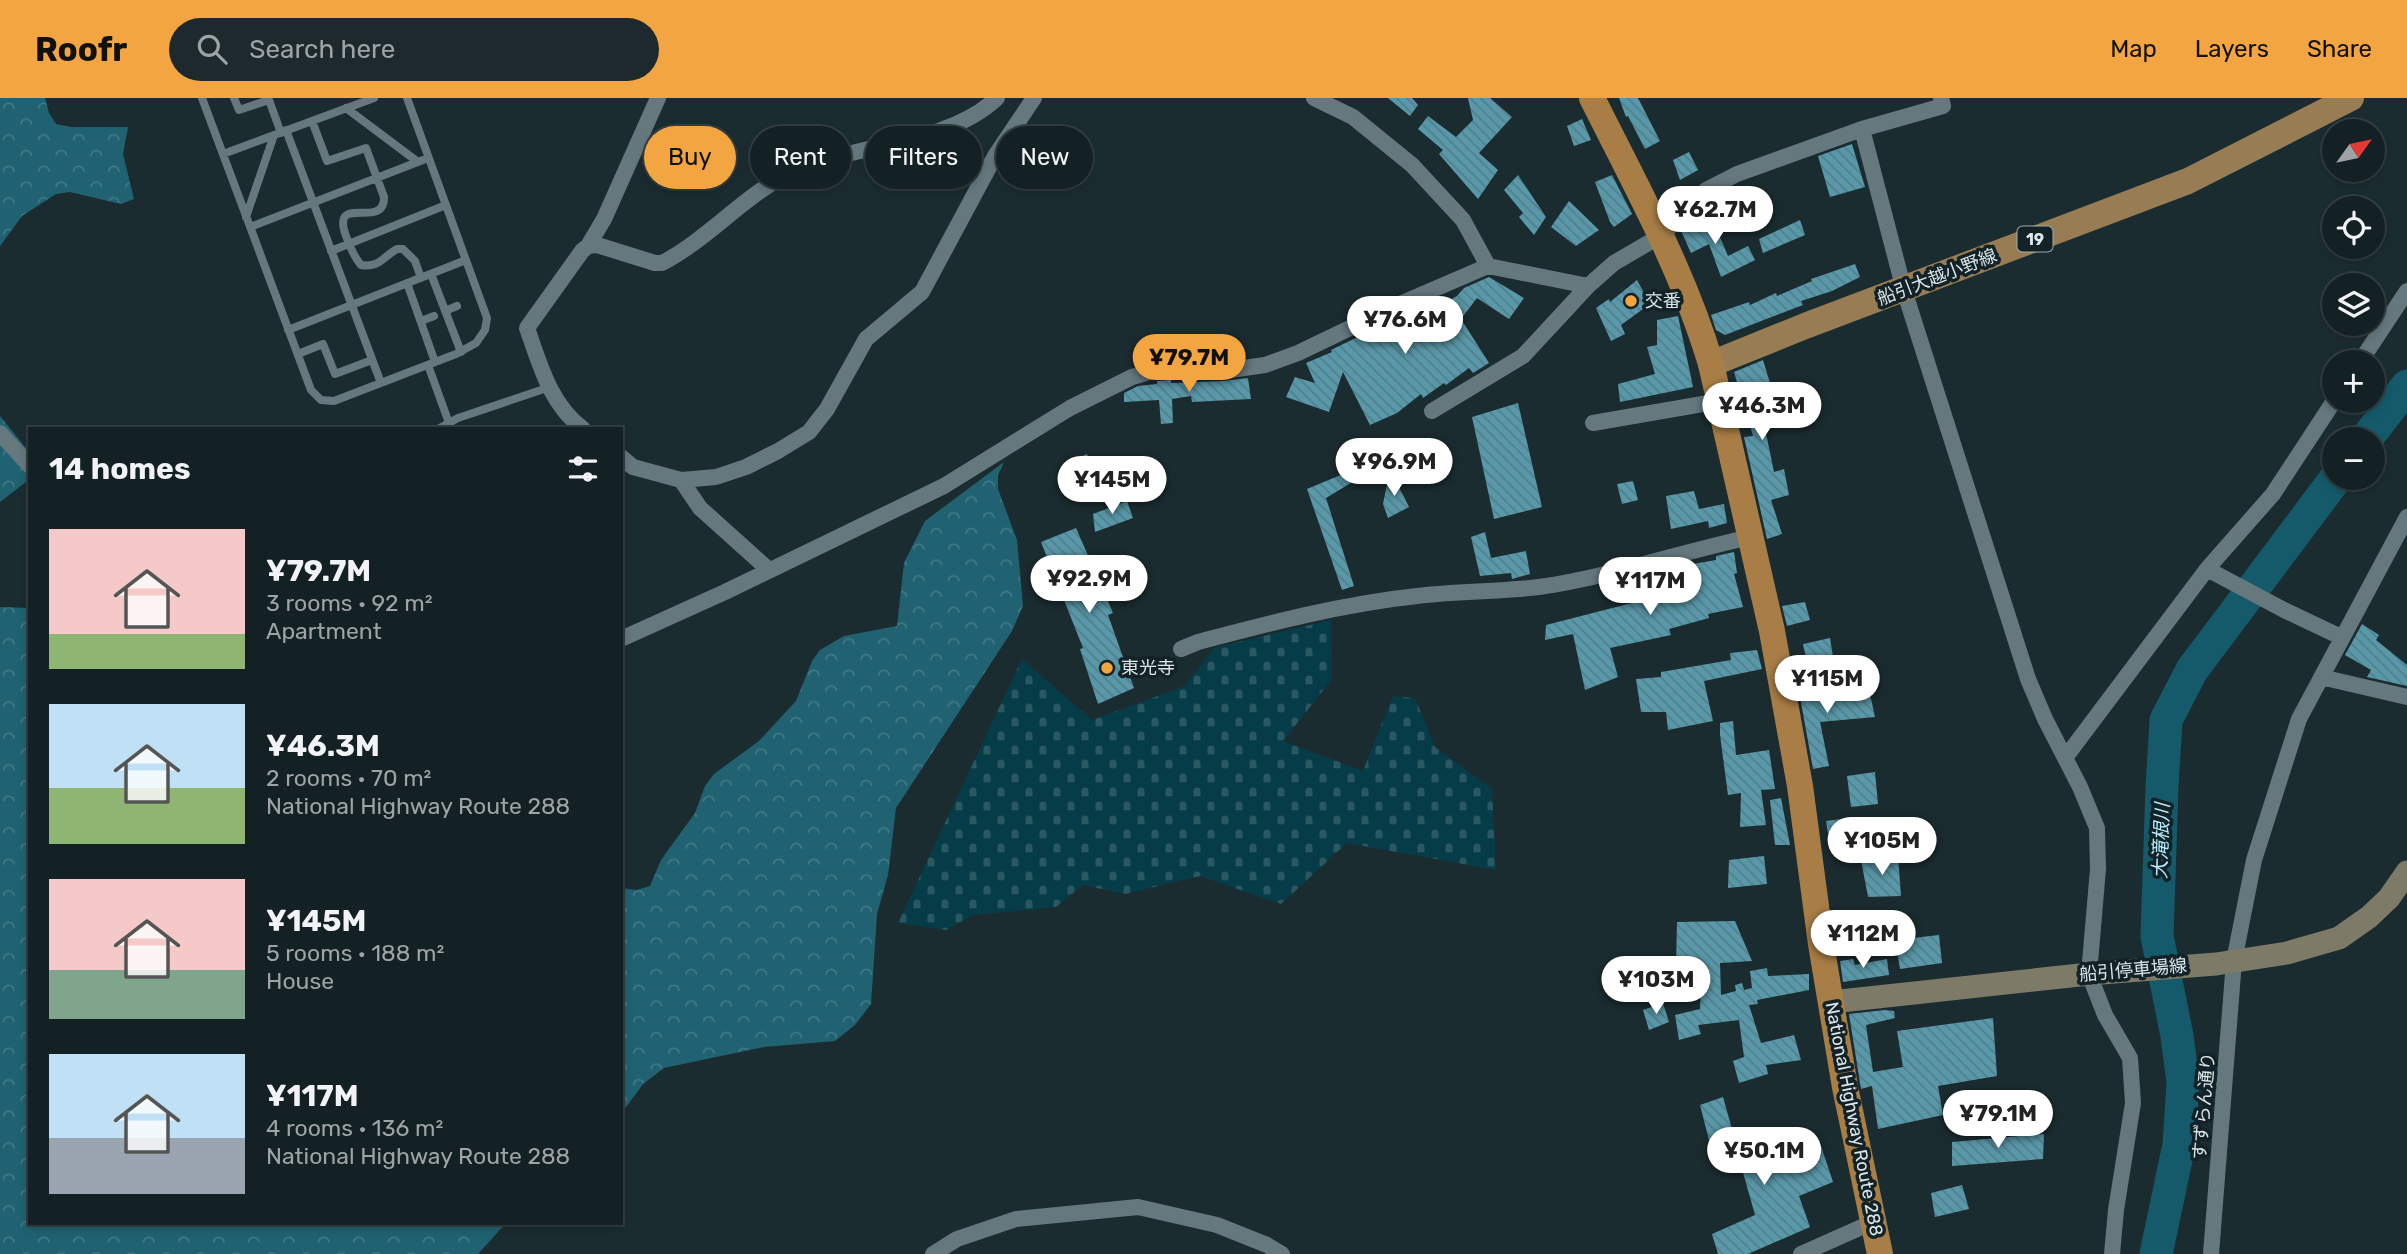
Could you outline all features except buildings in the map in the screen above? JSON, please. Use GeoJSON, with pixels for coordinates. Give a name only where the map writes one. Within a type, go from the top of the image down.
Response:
{"type":"FeatureCollection","features":[{"type":"Feature","properties":{"kind":"highway","name":"National Highway Route 288"},"geometry":{"type":"LineString","coordinates":[[1592,98],[1662,235],[1685,288],[1711,364],[1772,631],[1787,710],[1845,1087],[1880,1254]]}},
{"type":"Feature","properties":{"kind":"main road","name":"船引大越小野線"},"geometry":{"type":"LineString","coordinates":[[1711,364],[2188,181],[2351,98]]}},
{"type":"Feature","properties":{"kind":"main road","name":"船引停車場線"},"geometry":{"type":"LineString","coordinates":[[1831,1002],[2225,962],[2287,953],[2339,938],[2369,917],[2389,898],[2407,872]]}},
{"type":"Feature","properties":{"kind":"street"},"geometry":{"type":"LineString","coordinates":[[580,427],[572,421],[547,388],[527,328],[588,246],[604,219],[658,98]]}},
{"type":"Feature","properties":{"kind":"street"},"geometry":{"type":"LineString","coordinates":[[588,246],[597,245],[662,263],[750,199],[794,171],[957,125],[982,111],[997,98]]}},
{"type":"Feature","properties":{"kind":"street"},"geometry":{"type":"LineString","coordinates":[[623,459],[633,467],[681,480],[716,477],[746,467],[808,432],[827,409],[866,340],[922,292],[995,156],[1034,98]]}},
{"type":"Feature","properties":{"kind":"street"},"geometry":{"type":"LineString","coordinates":[[1314,98],[1353,117],[1412,165],[1462,220],[1488,266]]}},
{"type":"Feature","properties":{"kind":"street"},"geometry":{"type":"LineString","coordinates":[[1432,411],[1523,356],[1588,286],[1614,264],[1662,235],[1706,190],[1737,174],[1862,130],[1943,106],[1941,98]]}},
{"type":"Feature","properties":{"kind":"street"},"geometry":{"type":"LineString","coordinates":[[1862,130],[1904,290],[2028,679],[2080,787],[2096,828],[2100,973],[2105,1015],[2130,1058],[2133,1103],[2112,1254]]}},
{"type":"Feature","properties":{"kind":"street"},"geometry":{"type":"LineString","coordinates":[[623,638],[944,486],[1070,408],[1132,376],[1163,368],[1223,371],[1265,365],[1298,353],[1402,303],[1488,266],[1588,286]]}},
{"type":"Feature","properties":{"kind":"street"},"geometry":{"type":"LineString","coordinates":[[2368,350],[2407,291]]}},
{"type":"Feature","properties":{"kind":"street"},"geometry":{"type":"LineString","coordinates":[[1593,423],[1720,401]]}},
{"type":"Feature","properties":{"kind":"street"},"geometry":{"type":"LineString","coordinates":[[2065,758],[2207,569],[2273,494],[2326,413]]}},
{"type":"Feature","properties":{"kind":"street"},"geometry":{"type":"LineString","coordinates":[[0,433],[28,465]]}},
{"type":"Feature","properties":{"kind":"street"},"geometry":{"type":"LineString","coordinates":[[681,480],[701,508],[769,570]]}},
{"type":"Feature","properties":{"kind":"street","name":"すずらん通り"},"geometry":{"type":"LineString","coordinates":[[2211,1254],[2225,962],[2299,719],[2407,517]]}},
{"type":"Feature","properties":{"kind":"street"},"geometry":{"type":"LineString","coordinates":[[1181,649],[1198,642],[1313,612],[1416,596],[1539,586],[1607,573],[1751,537]]}},
{"type":"Feature","properties":{"kind":"street"},"geometry":{"type":"LineString","coordinates":[[2207,569],[2227,582],[2341,637]]}},
{"type":"Feature","properties":{"kind":"street"},"geometry":{"type":"LineString","coordinates":[[2321,677],[2407,697]]}},
{"type":"Feature","properties":{"kind":"street"},"geometry":{"type":"LineString","coordinates":[[933,1254],[957,1239],[1016,1219],[1138,1207],[1217,1225],[1267,1245],[1282,1254]]}},
{"type":"Feature","properties":{"kind":"street"},"geometry":{"type":"LineString","coordinates":[[1801,1254],[1873,1222]]}},
{"type":"Feature","properties":{"kind":"lane"},"geometry":{"type":"LineString","coordinates":[[202,98],[311,390],[321,400],[334,401],[461,352],[476,342],[485,330],[486,318],[407,98]]}},
{"type":"Feature","properties":{"kind":"lane"},"geometry":{"type":"LineString","coordinates":[[234,98],[239,110],[269,100],[280,133],[313,202],[381,383]]}},
{"type":"Feature","properties":{"kind":"lane"},"geometry":{"type":"LineString","coordinates":[[223,154],[374,98]]}},
{"type":"Feature","properties":{"kind":"lane"},"geometry":{"type":"LineString","coordinates":[[346,108],[418,162]]}},
{"type":"Feature","properties":{"kind":"lane"},"geometry":{"type":"LineString","coordinates":[[312,121],[327,161],[366,148],[377,178],[384,203],[380,209],[372,214],[357,211],[349,213],[342,225],[355,258],[361,265],[369,266],[385,260],[397,249],[403,249],[415,261],[421,278]]}},
{"type":"Feature","properties":{"kind":"lane"},"geometry":{"type":"LineString","coordinates":[[246,217],[280,133]]}},
{"type":"Feature","properties":{"kind":"lane"},"geometry":{"type":"LineString","coordinates":[[250,227],[428,158]]}},
{"type":"Feature","properties":{"kind":"lane"},"geometry":{"type":"LineString","coordinates":[[331,251],[446,205]]}},
{"type":"Feature","properties":{"kind":"lane"},"geometry":{"type":"LineString","coordinates":[[288,330],[466,260]]}},
{"type":"Feature","properties":{"kind":"lane"},"geometry":{"type":"LineString","coordinates":[[431,274],[461,352]]}},
{"type":"Feature","properties":{"kind":"lane"},"geometry":{"type":"LineString","coordinates":[[407,283],[421,321],[449,422]]}},
{"type":"Feature","properties":{"kind":"lane"},"geometry":{"type":"LineString","coordinates":[[445,311],[457,306]]}},
{"type":"Feature","properties":{"kind":"lane"},"geometry":{"type":"LineString","coordinates":[[421,321],[434,316]]}},
{"type":"Feature","properties":{"kind":"lane"},"geometry":{"type":"LineString","coordinates":[[298,354],[323,344],[335,374],[372,360]]}},
{"type":"Feature","properties":{"kind":"lane"},"geometry":{"type":"LineString","coordinates":[[441,427],[547,388]]}},
{"type":"Feature","properties":{"kind":"green space"},"geometry":{"type":"Polygon","coordinates":[[[0,98],[45,98],[49,113],[56,124],[71,127],[128,127],[123,154],[134,199],[121,204],[70,192],[56,194],[22,216],[0,246],[0,98]]]}},
{"type":"Feature","properties":{"kind":"green space"},"geometry":{"type":"Polygon","coordinates":[[[0,416],[28,451],[28,481],[0,502],[0,416]]]}},
{"type":"Feature","properties":{"kind":"green space"},"geometry":{"type":"Polygon","coordinates":[[[1004,462],[998,475],[998,489],[1017,540],[1023,606],[1012,631],[896,808],[888,875],[877,914],[871,1004],[855,1025],[835,1041],[764,1047],[664,1068],[643,1084],[623,1111],[623,888],[637,890],[650,886],[661,860],[695,813],[705,786],[714,774],[759,741],[796,701],[812,661],[820,650],[844,636],[897,626],[904,563],[925,521],[1004,462]]]}},
{"type":"Feature","properties":{"kind":"green space"},"geometry":{"type":"Polygon","coordinates":[[[0,607],[28,608],[28,1225],[504,1225],[478,1254],[0,1254],[0,607]]]}},
{"type":"Feature","properties":{"kind":"green space"},"geometry":{"type":"Polygon","coordinates":[[[1331,620],[1332,679],[1283,741],[1363,771],[1393,696],[1415,698],[1435,747],[1492,789],[1496,870],[1347,843],[1281,904],[1200,876],[1125,894],[1083,885],[1056,907],[973,915],[946,930],[898,923],[1022,659],[1092,720],[1185,686],[1214,648],[1331,620]]]}},
{"type":"Feature","properties":{"kind":"waterway","name":"大滝根川"},"geometry":{"type":"LineString","coordinates":[[2375,427],[2407,386]]}},
{"type":"Feature","properties":{"kind":"waterway","name":"大滝根川"},"geometry":{"type":"LineString","coordinates":[[2156,1254],[2179,1145],[2183,1082],[2177,1036],[2157,936],[2166,720],[2192,670],[2327,490]]}},
{"type":"Feature","properties":{"kind":"place","name":"交番"},"geometry":{"type":"Point","coordinates":[1631,301]}},
{"type":"Feature","properties":{"kind":"place","name":"東光寺"},"geometry":{"type":"Point","coordinates":[1107,668]}}]}
